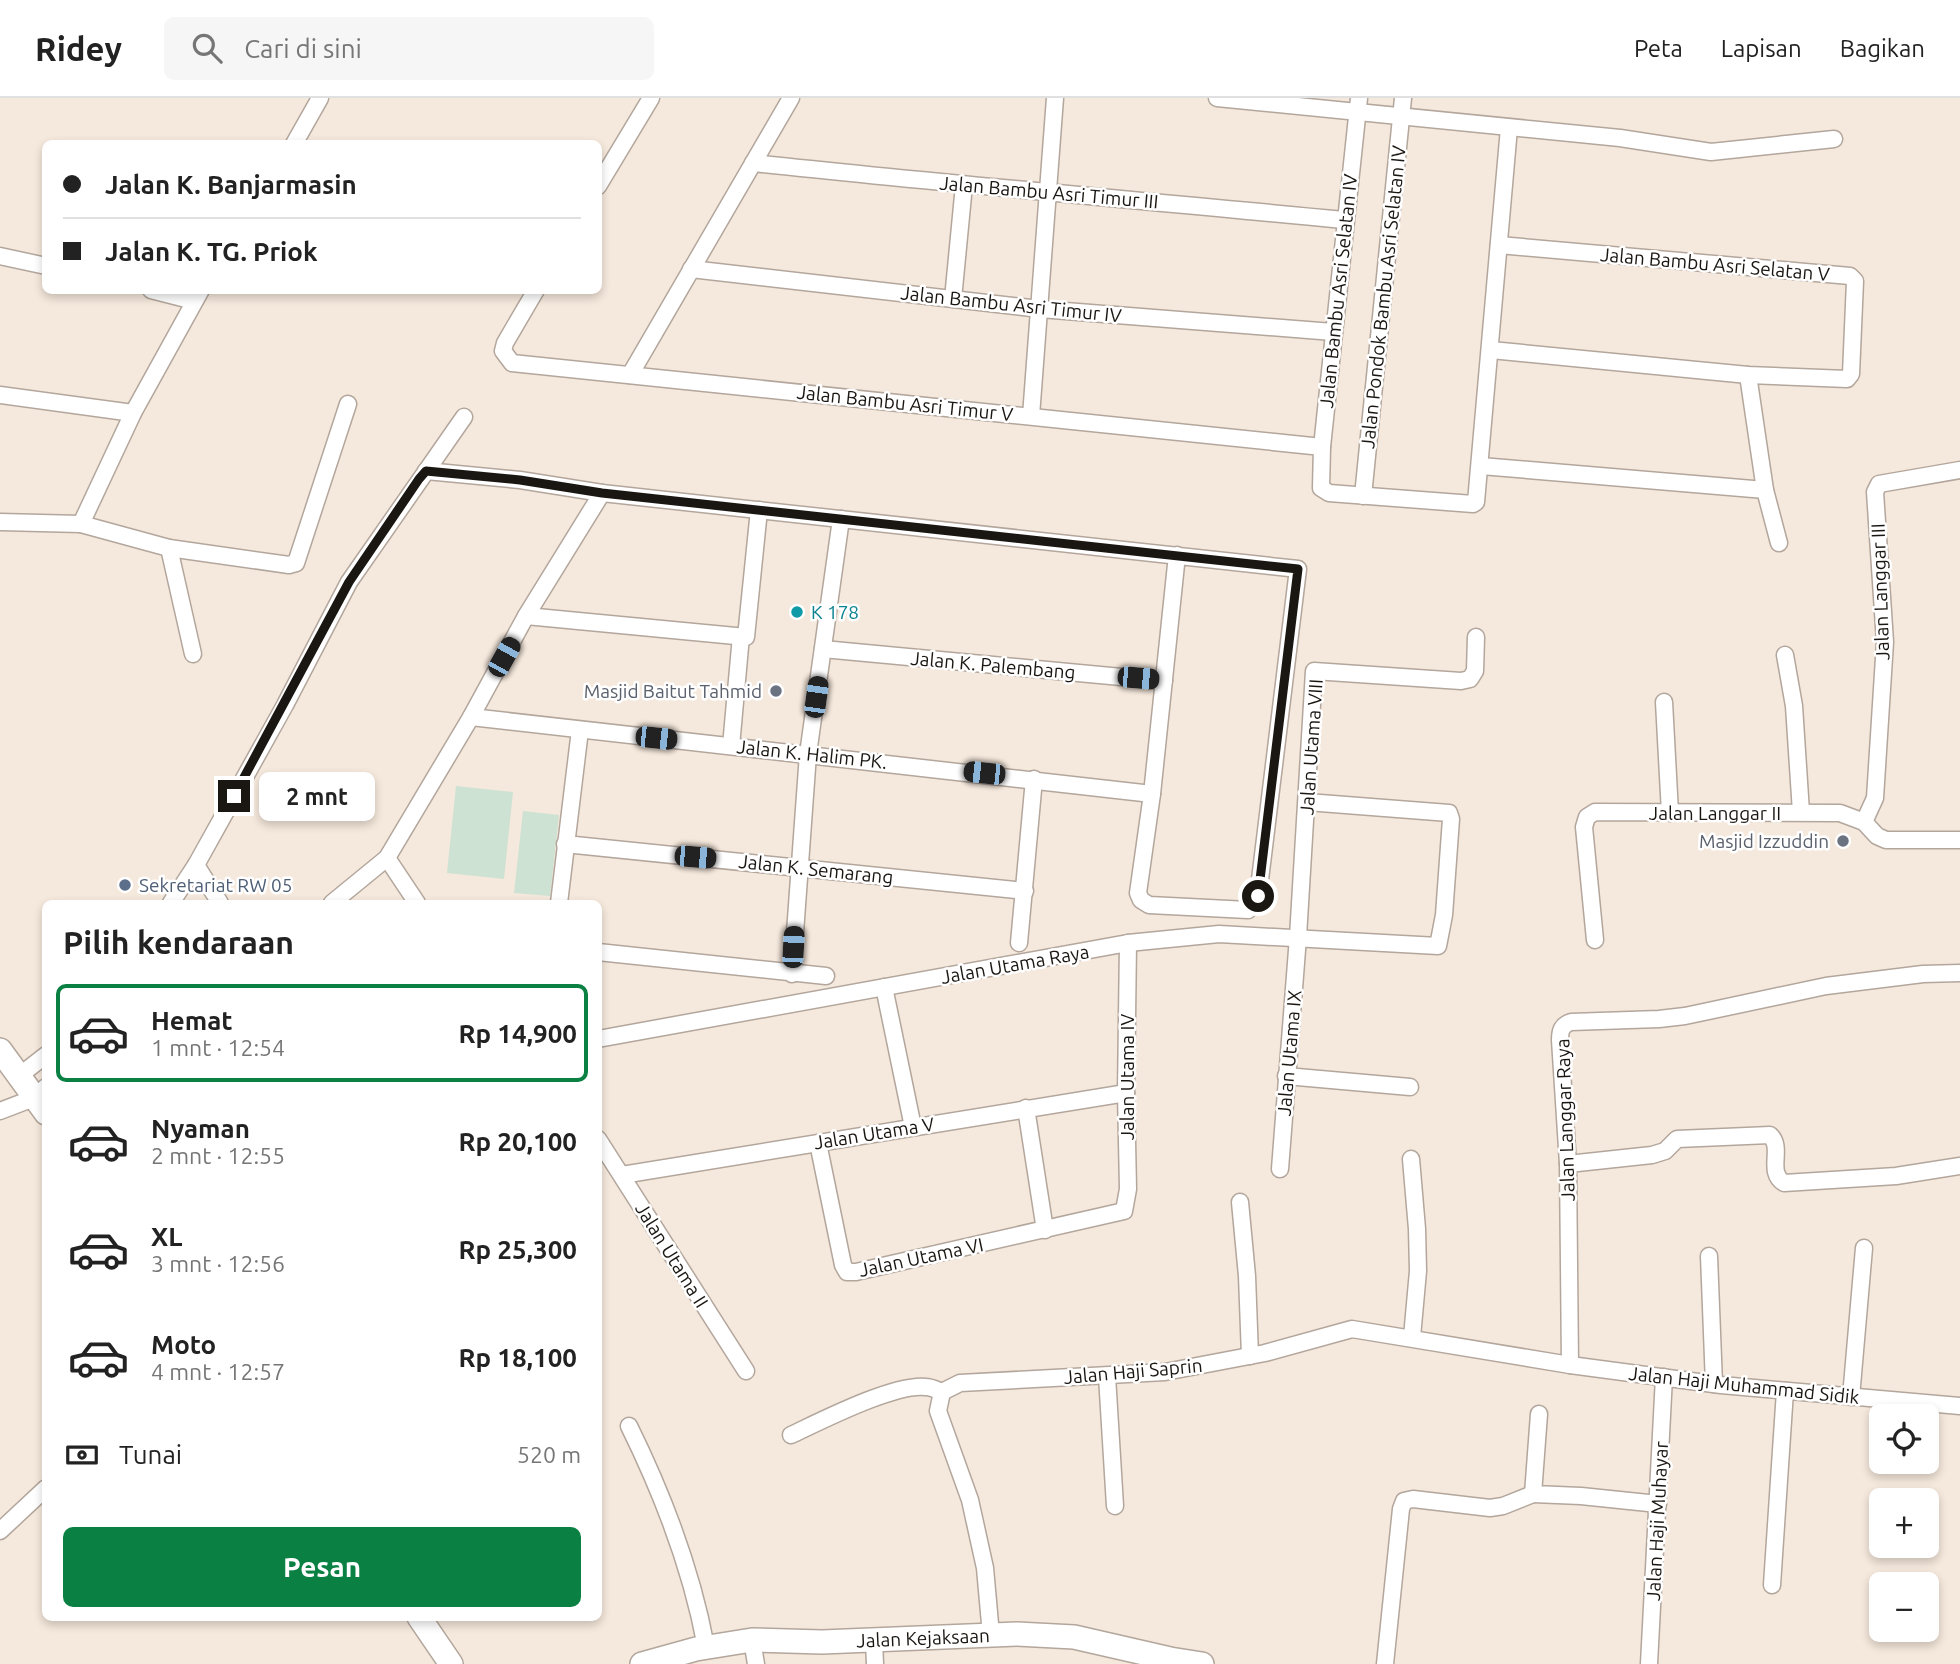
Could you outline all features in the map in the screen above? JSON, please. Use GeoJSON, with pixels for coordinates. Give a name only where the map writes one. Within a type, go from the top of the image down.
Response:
{"type":"FeatureCollection","features":[{"type":"Feature","properties":{"kind":"street"},"geometry":{"type":"LineString","coordinates":[[295,140],[320,98]]}},
{"type":"Feature","properties":{"kind":"street"},"geometry":{"type":"LineString","coordinates":[[602,179],[651,98]]}},
{"type":"Feature","properties":{"kind":"street"},"geometry":{"type":"LineString","coordinates":[[630,375],[791,98]]}},
{"type":"Feature","properties":{"kind":"street"},"geometry":{"type":"LineString","coordinates":[[1031,416],[1055,98]]}},
{"type":"Feature","properties":{"kind":"street"},"geometry":{"type":"LineString","coordinates":[[1217,98],[1358,106],[1401,118],[1620,138],[1711,152],[1834,139]]}},
{"type":"Feature","properties":{"kind":"street","name":"Jalan Pondok Bambu Asri Selatan IV"},"geometry":{"type":"LineString","coordinates":[[1363,496],[1403,98]]}},
{"type":"Feature","properties":{"kind":"street","name":"Jalan Bambu Asri Selatan IV"},"geometry":{"type":"LineString","coordinates":[[1358,106],[1344,220],[1320,485],[1329,493],[1363,496]]}},
{"type":"Feature","properties":{"kind":"street"},"geometry":{"type":"LineString","coordinates":[[1363,496],[1473,504],[1477,499],[1509,128]]}},
{"type":"Feature","properties":{"kind":"street","name":"Jalan Bambu Asri Timur III"},"geometry":{"type":"LineString","coordinates":[[753,163],[1344,220]]}},
{"type":"Feature","properties":{"kind":"street"},"geometry":{"type":"LineString","coordinates":[[953,299],[964,185]]}},
{"type":"Feature","properties":{"kind":"street","name":"Jalan Bambu Asri Selatan V"},"geometry":{"type":"LineString","coordinates":[[1491,350],[1748,375],[1850,377],[1853,278],[1499,245]]}},
{"type":"Feature","properties":{"kind":"street"},"geometry":{"type":"LineString","coordinates":[[0,256],[42,265]]}},
{"type":"Feature","properties":{"kind":"street","name":"Jalan Bambu Asri Timur IV"},"geometry":{"type":"LineString","coordinates":[[691,269],[1040,309],[1333,332]]}},
{"type":"Feature","properties":{"kind":"street","name":"Jalan Bambu Asri Timur V"},"geometry":{"type":"LineString","coordinates":[[534,294],[505,343],[504,356],[512,363],[1322,447]]}},
{"type":"Feature","properties":{"kind":"street"},"geometry":{"type":"LineString","coordinates":[[81,524],[133,413],[197,296]]}},
{"type":"Feature","properties":{"kind":"street"},"geometry":{"type":"LineString","coordinates":[[1748,375],[1766,490],[1779,543]]}},
{"type":"Feature","properties":{"kind":"street"},"geometry":{"type":"LineString","coordinates":[[0,395],[133,413]]}},
{"type":"Feature","properties":{"kind":"street"},"geometry":{"type":"LineString","coordinates":[[0,522],[81,524],[169,548],[289,565],[296,563],[348,404]]}},
{"type":"Feature","properties":{"kind":"street"},"geometry":{"type":"LineString","coordinates":[[173,900],[196,865],[285,705],[349,582],[464,417]]}},
{"type":"Feature","properties":{"kind":"street"},"geometry":{"type":"LineString","coordinates":[[1481,466],[1766,490]]}},
{"type":"Feature","properties":{"kind":"street","name":"Jalan Langgar III"},"geometry":{"type":"LineString","coordinates":[[1864,822],[1875,798],[1885,642],[1875,492],[1879,484],[1960,470]]}},
{"type":"Feature","properties":{"kind":"street"},"geometry":{"type":"LineString","coordinates":[[426,471],[520,480],[602,493],[1177,555],[1298,569],[1258,896],[1248,910],[1149,905],[1141,900],[1138,893],[1152,793],[1177,555]]}},
{"type":"Feature","properties":{"kind":"street"},"geometry":{"type":"LineString","coordinates":[[336,900],[387,858],[471,718],[526,616],[602,493]]}},
{"type":"Feature","properties":{"kind":"street"},"geometry":{"type":"LineString","coordinates":[[731,746],[759,510]]}},
{"type":"Feature","properties":{"kind":"street"},"geometry":{"type":"LineString","coordinates":[[792,974],[808,754],[841,519]]}},
{"type":"Feature","properties":{"kind":"street"},"geometry":{"type":"LineString","coordinates":[[169,548],[193,654]]}},
{"type":"Feature","properties":{"kind":"street"},"geometry":{"type":"LineString","coordinates":[[526,616],[744,636]]}},
{"type":"Feature","properties":{"kind":"street","name":"Jalan Utama VIII"},"geometry":{"type":"LineString","coordinates":[[1298,937],[1314,671],[1461,681],[1470,679],[1475,671],[1476,637]]}},
{"type":"Feature","properties":{"kind":"street","name":"Jalan K. Palembang"},"geometry":{"type":"LineString","coordinates":[[823,649],[1164,681]]}},
{"type":"Feature","properties":{"kind":"street"},"geometry":{"type":"LineString","coordinates":[[1785,655],[1794,706],[1801,812]]}},
{"type":"Feature","properties":{"kind":"street"},"geometry":{"type":"LineString","coordinates":[[1664,702],[1670,813]]}},
{"type":"Feature","properties":{"kind":"street","name":"Jalan K. Halim PK."},"geometry":{"type":"LineString","coordinates":[[471,718],[1152,793]]}},
{"type":"Feature","properties":{"kind":"street"},"geometry":{"type":"LineString","coordinates":[[559,900],[580,730]]}},
{"type":"Feature","properties":{"kind":"street"},"geometry":{"type":"LineString","coordinates":[[1019,943],[1034,779]]}},
{"type":"Feature","properties":{"kind":"street","name":"Jalan Utama Raya"},"geometry":{"type":"LineString","coordinates":[[602,1038],[1128,943],[1219,934],[1435,947],[1440,942],[1446,887],[1451,819],[1449,813],[1307,802]]}},
{"type":"Feature","properties":{"kind":"street","name":"Jalan Langgar II"},"geometry":{"type":"LineString","coordinates":[[1595,940],[1584,827],[1587,817],[1595,813],[1840,813],[1864,822],[1886,840],[1960,840]]}},
{"type":"Feature","properties":{"kind":"street","name":"Jalan K. Semarang"},"geometry":{"type":"LineString","coordinates":[[565,844],[1025,891]]}},
{"type":"Feature","properties":{"kind":"street"},"geometry":{"type":"LineString","coordinates":[[387,858],[416,900]]}},
{"type":"Feature","properties":{"kind":"street"},"geometry":{"type":"LineString","coordinates":[[196,865],[218,900]]}},
{"type":"Feature","properties":{"kind":"street","name":"Jalan Utama IX"},"geometry":{"type":"LineString","coordinates":[[1280,1169],[1298,937]]}},
{"type":"Feature","properties":{"kind":"street","name":"Jalan Utama IV"},"geometry":{"type":"LineString","coordinates":[[1124,1211],[1128,1189],[1128,943]]}},
{"type":"Feature","properties":{"kind":"street"},"geometry":{"type":"LineString","coordinates":[[602,952],[826,976]]}},
{"type":"Feature","properties":{"kind":"street","name":"Jalan Langgar Raya"},"geometry":{"type":"LineString","coordinates":[[1570,1364],[1568,1164],[1560,1040],[1560,1032],[1567,1023],[1685,1016],[1826,986],[1911,975],[1960,973]]}},
{"type":"Feature","properties":{"kind":"street"},"geometry":{"type":"LineString","coordinates":[[884,987],[913,1127]]}},
{"type":"Feature","properties":{"kind":"street"},"geometry":{"type":"LineString","coordinates":[[0,1050],[42,1102],[0,1111]]}},
{"type":"Feature","properties":{"kind":"street"},"geometry":{"type":"LineString","coordinates":[[19,1076],[42,1058]]}},
{"type":"Feature","properties":{"kind":"street"},"geometry":{"type":"LineString","coordinates":[[1286,1076],[1410,1087]]}},
{"type":"Feature","properties":{"kind":"street","name":"Jalan Utama V"},"geometry":{"type":"LineString","coordinates":[[622,1175],[1126,1093]]}},
{"type":"Feature","properties":{"kind":"street"},"geometry":{"type":"LineString","coordinates":[[1026,1108],[1045,1230]]}},
{"type":"Feature","properties":{"kind":"street"},"geometry":{"type":"LineString","coordinates":[[1568,1164],[1659,1153],[1677,1139],[1770,1135],[1776,1144],[1776,1174],[1784,1183],[1896,1176],[1960,1166]]}},
{"type":"Feature","properties":{"kind":"street","name":"Jalan Utama VI"},"geometry":{"type":"LineString","coordinates":[[818,1143],[847,1272],[1124,1211]]}},
{"type":"Feature","properties":{"kind":"street","name":"Jalan Utama II"},"geometry":{"type":"LineString","coordinates":[[602,1145],[746,1371]]}},
{"type":"Feature","properties":{"kind":"street"},"geometry":{"type":"LineString","coordinates":[[1411,1159],[1418,1270],[1412,1337]]}},
{"type":"Feature","properties":{"kind":"street"},"geometry":{"type":"LineString","coordinates":[[1240,1202],[1247,1276],[1250,1356]]}},
{"type":"Feature","properties":{"kind":"street"},"geometry":{"type":"LineString","coordinates":[[1851,1397],[1864,1248]]}},
{"type":"Feature","properties":{"kind":"street"},"geometry":{"type":"LineString","coordinates":[[1709,1256],[1714,1384]]}},
{"type":"Feature","properties":{"kind":"street","name":"Jalan Haji Saprin"},"geometry":{"type":"LineString","coordinates":[[942,1392],[960,1383],[1165,1372],[1250,1356],[1352,1329],[1570,1364]]}},
{"type":"Feature","properties":{"kind":"street","name":"Jalan Haji Muhammad Sidik"},"geometry":{"type":"LineString","coordinates":[[1570,1364],[1714,1384],[1960,1406]]}},
{"type":"Feature","properties":{"kind":"street"},"geometry":{"type":"LineString","coordinates":[[1107,1376],[1115,1506]]}},
{"type":"Feature","properties":{"kind":"street","name":"Jalan Haji Muhayar"},"geometry":{"type":"LineString","coordinates":[[1649,1664],[1664,1377]]}},
{"type":"Feature","properties":{"kind":"street"},"geometry":{"type":"LineString","coordinates":[[791,1435],[855,1406],[903,1389],[925,1387],[942,1392],[938,1411],[970,1500],[985,1568],[991,1635]]}},
{"type":"Feature","properties":{"kind":"street"},"geometry":{"type":"LineString","coordinates":[[1772,1585],[1785,1391]]}},
{"type":"Feature","properties":{"kind":"street"},"geometry":{"type":"LineString","coordinates":[[1533,1494],[1539,1414]]}},
{"type":"Feature","properties":{"kind":"street"},"geometry":{"type":"LineString","coordinates":[[629,1426],[660,1496],[698,1606],[706,1647]]}},
{"type":"Feature","properties":{"kind":"street"},"geometry":{"type":"LineString","coordinates":[[0,1531],[42,1492]]}},
{"type":"Feature","properties":{"kind":"street"},"geometry":{"type":"LineString","coordinates":[[1385,1664],[1404,1501],[1413,1499],[1490,1508],[1503,1506],[1533,1494],[1658,1504]]}},
{"type":"Feature","properties":{"kind":"street"},"geometry":{"type":"LineString","coordinates":[[422,1621],[451,1664]]}},
{"type":"Feature","properties":{"kind":"street","name":"Jalan Kejaksaan"},"geometry":{"type":"LineString","coordinates":[[642,1664],[706,1647],[751,1640],[874,1640],[1027,1634],[1074,1637],[1202,1664]]}},
{"type":"Feature","properties":{"kind":"street"},"geometry":{"type":"LineString","coordinates":[[751,1640],[756,1664]]}},
{"type":"Feature","properties":{"kind":"street"},"geometry":{"type":"LineString","coordinates":[[874,1640],[875,1664]]}},
{"type":"Feature","properties":{"kind":"green space"},"geometry":{"type":"Polygon","coordinates":[[[456,786],[513,792],[504,879],[447,873],[456,786]]]}},
{"type":"Feature","properties":{"kind":"green space"},"geometry":{"type":"Polygon","coordinates":[[[523,811],[559,815],[550,896],[514,893],[523,811]]]}},
{"type":"Feature","properties":{"kind":"place","name":"K 178"},"geometry":{"type":"Point","coordinates":[797,612]}},
{"type":"Feature","properties":{"kind":"place","name":"Masjid Baitut Tahmid"},"geometry":{"type":"Point","coordinates":[776,691]}},
{"type":"Feature","properties":{"kind":"place","name":"Masjid Izzuddin"},"geometry":{"type":"Point","coordinates":[1843,841]}},
{"type":"Feature","properties":{"kind":"place","name":"Sekretariat RW 05"},"geometry":{"type":"Point","coordinates":[125,885]}},
{"type":"Feature","properties":{"kind":"route"},"geometry":{"type":"LineString","coordinates":[[234,796],[349,582],[426,471],[520,480],[602,493],[1298,569],[1258,896]]}}]}
